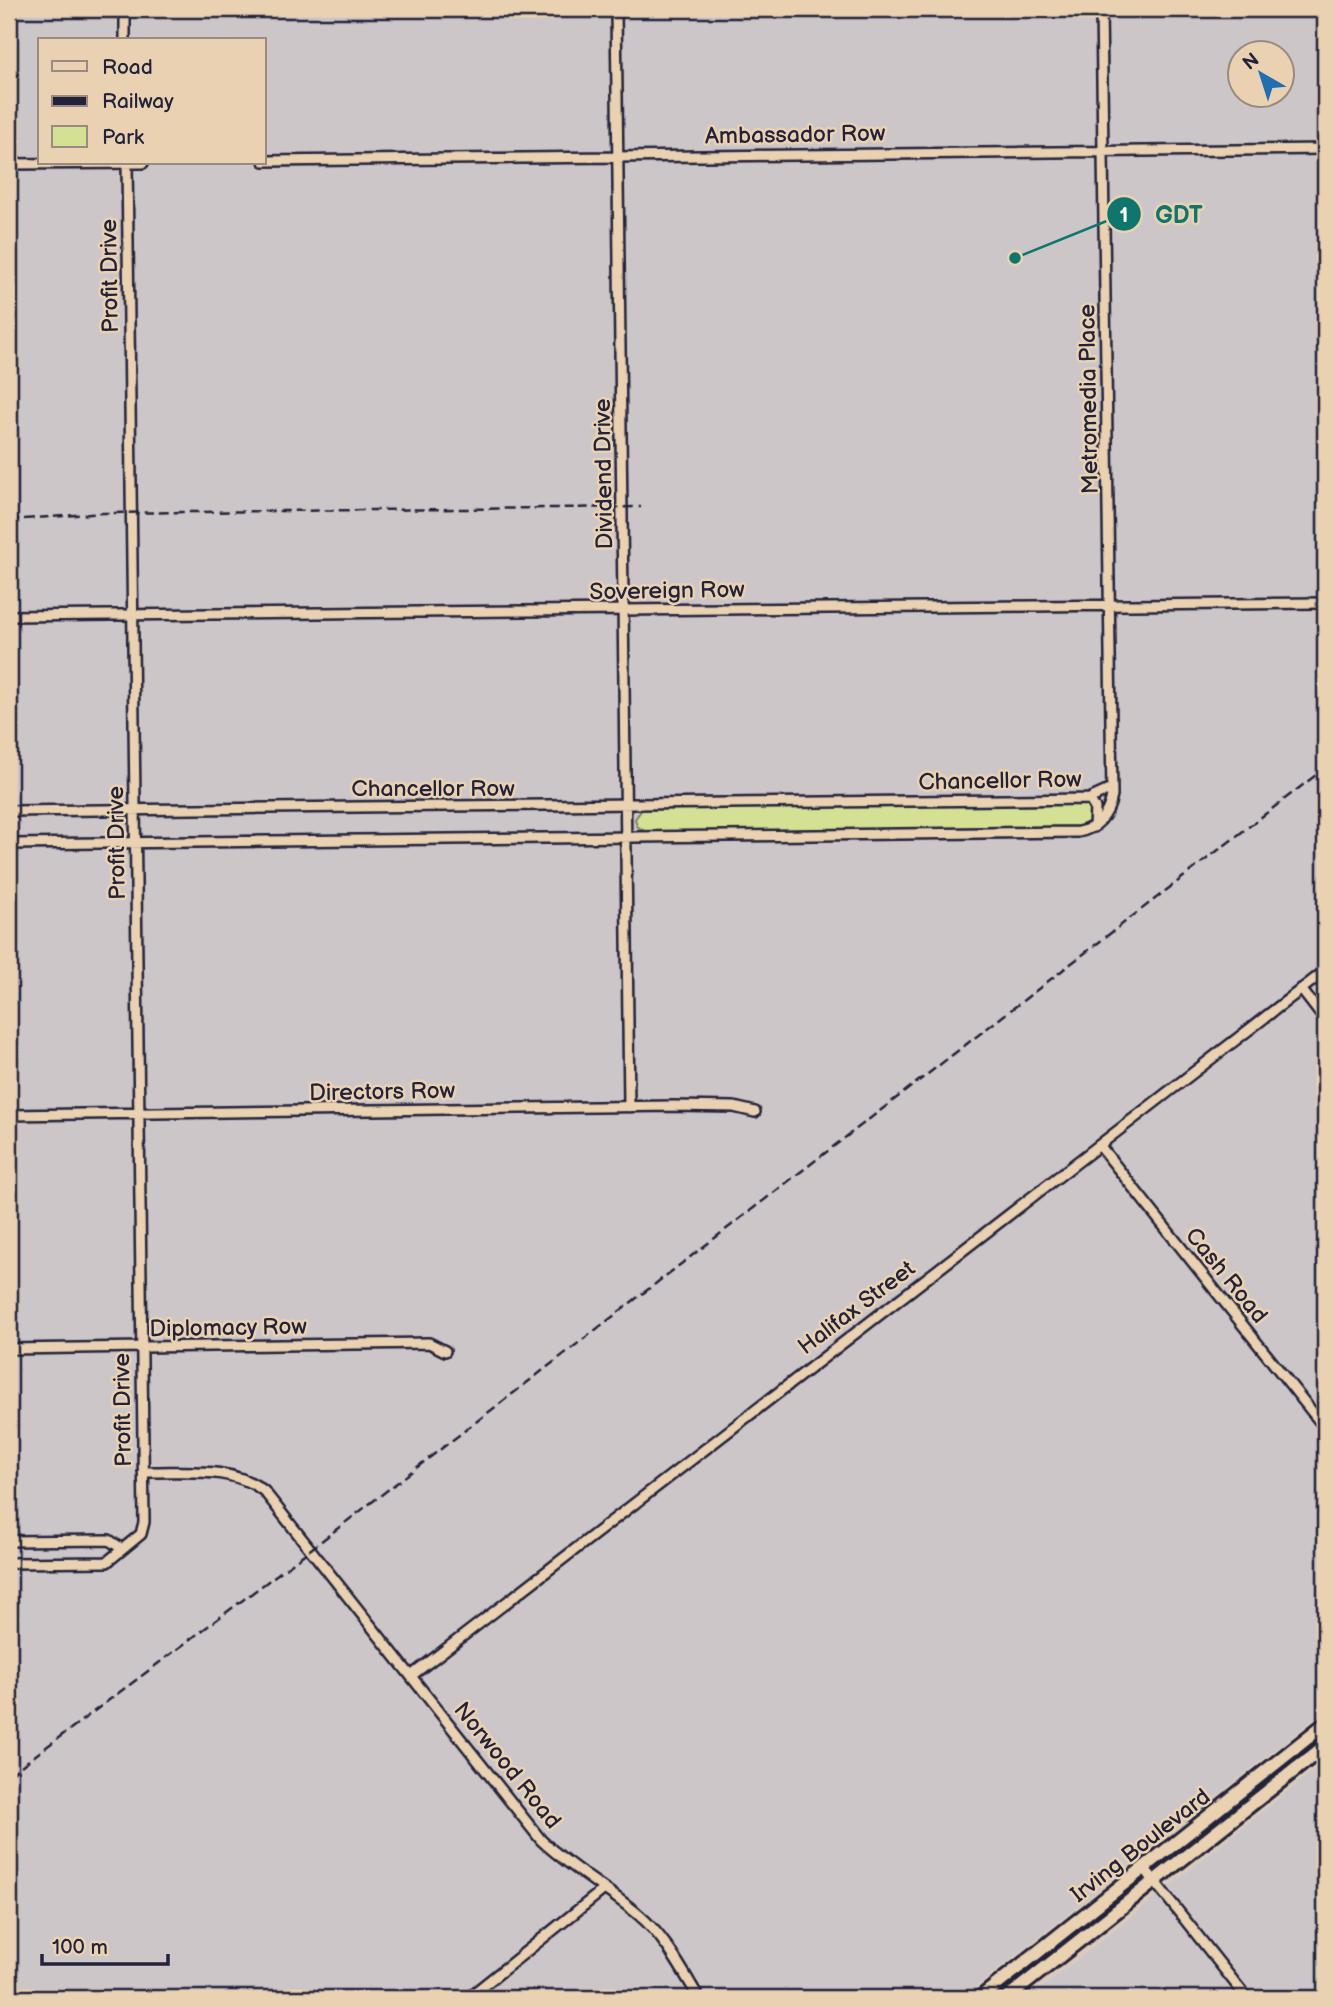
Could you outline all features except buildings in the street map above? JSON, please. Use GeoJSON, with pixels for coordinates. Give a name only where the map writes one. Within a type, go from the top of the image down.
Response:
{"type":"FeatureCollection","features":[{"type":"Feature","properties":{"kind":"main road","name":"Irving Boulevard"},"geometry":{"type":"LineString","coordinates":[[980,1998],[1325,1725]]}},
{"type":"Feature","properties":{"kind":"main road","name":"Irving Boulevard"},"geometry":{"type":"LineString","coordinates":[[1007,1998],[1325,1746]]}},
{"type":"Feature","properties":{"kind":"main road"},"geometry":{"type":"LineString","coordinates":[[1289,1753],[1300,1766]]}},
{"type":"Feature","properties":{"kind":"main road"},"geometry":{"type":"LineString","coordinates":[[1218,1810],[1229,1822]]}},
{"type":"Feature","properties":{"kind":"main road"},"geometry":{"type":"LineString","coordinates":[[1026,1962],[1036,1975]]}},
{"type":"Feature","properties":{"kind":"street"},"geometry":{"type":"LineString","coordinates":[[125,9],[125,38]]}},
{"type":"Feature","properties":{"kind":"street","name":"Dividend Drive"},"geometry":{"type":"LineString","coordinates":[[616,9],[629,1107]]}},
{"type":"Feature","properties":{"kind":"street","name":"Metromedia Place"},"geometry":{"type":"LineString","coordinates":[[1101,9],[1111,603],[1111,789]]}},
{"type":"Feature","properties":{"kind":"street","name":"Ambassador Row"},"geometry":{"type":"LineString","coordinates":[[266,161],[1325,149]]}},
{"type":"Feature","properties":{"kind":"street"},"geometry":{"type":"LineString","coordinates":[[9,164],[38,164]]}},
{"type":"Feature","properties":{"kind":"street","name":"Profit Drive"},"geometry":{"type":"LineString","coordinates":[[121,1548],[141,1534],[144,1522],[127,164]]}},
{"type":"Feature","properties":{"kind":"street","name":"Sovereign Row"},"geometry":{"type":"LineString","coordinates":[[9,616],[1111,603],[1325,603]]}},
{"type":"Feature","properties":{"kind":"street","name":"Chancellor Row"},"geometry":{"type":"LineString","coordinates":[[9,811],[1089,799],[1111,789],[1110,808],[1094,827]]}},
{"type":"Feature","properties":{"kind":"street"},"geometry":{"type":"LineString","coordinates":[[9,844],[1078,832],[1094,827],[1095,808],[1089,799]]}},
{"type":"Feature","properties":{"kind":"street","name":"Halifax Street"},"geometry":{"type":"LineString","coordinates":[[411,1676],[1325,971]]}},
{"type":"Feature","properties":{"kind":"street"},"geometry":{"type":"LineString","coordinates":[[1301,989],[1325,1020]]}},
{"type":"Feature","properties":{"kind":"street","name":"Directors Row"},"geometry":{"type":"LineString","coordinates":[[9,1115],[629,1107],[734,1107],[755,1112]]}},
{"type":"Feature","properties":{"kind":"street","name":"Cash Road"},"geometry":{"type":"LineString","coordinates":[[1100,1146],[1325,1428]]}},
{"type":"Feature","properties":{"kind":"street","name":"Diplomacy Row"},"geometry":{"type":"LineString","coordinates":[[9,1349],[429,1343],[445,1351]]}},
{"type":"Feature","properties":{"kind":"street","name":"Norwood Road"},"geometry":{"type":"LineString","coordinates":[[143,1472],[239,1476],[264,1491],[541,1840],[603,1890],[641,1916],[654,1930],[699,1998]]}},
{"type":"Feature","properties":{"kind":"street"},"geometry":{"type":"LineString","coordinates":[[9,1541],[109,1540],[121,1548],[117,1557],[107,1562],[9,1563]]}},
{"type":"Feature","properties":{"kind":"street"},"geometry":{"type":"LineString","coordinates":[[1144,1868],[1247,1998]]}},
{"type":"Feature","properties":{"kind":"street"},"geometry":{"type":"LineString","coordinates":[[468,1998],[603,1890]]}},
{"type":"Feature","properties":{"kind":"shaded area"},"geometry":{"type":"Polygon","coordinates":[[[9,9],[1325,9],[1325,1710],[962,1998],[9,1998],[9,9]]]}},
{"type":"Feature","properties":{"kind":"shaded area"},"geometry":{"type":"Polygon","coordinates":[[[1325,1761],[1325,1998],[1029,1998],[1325,1761]]]}},
{"type":"Feature","properties":{"kind":"green space"},"geometry":{"type":"Polygon","coordinates":[[[1082,803],[1090,811],[1090,816],[1088,822],[1079,828],[646,832],[637,826],[635,819],[643,808],[1082,803]]]}},
{"type":"Feature","properties":{"kind":"railway"},"geometry":{"type":"LineString","coordinates":[[9,520],[103,513],[641,507]]}},
{"type":"Feature","properties":{"kind":"railway"},"geometry":{"type":"LineString","coordinates":[[9,1775],[311,1549],[1325,768]]}},
{"type":"Feature","properties":{"kind":"place","name":"GDT"},"geometry":{"type":"Point","coordinates":[1015,258]}}]}
